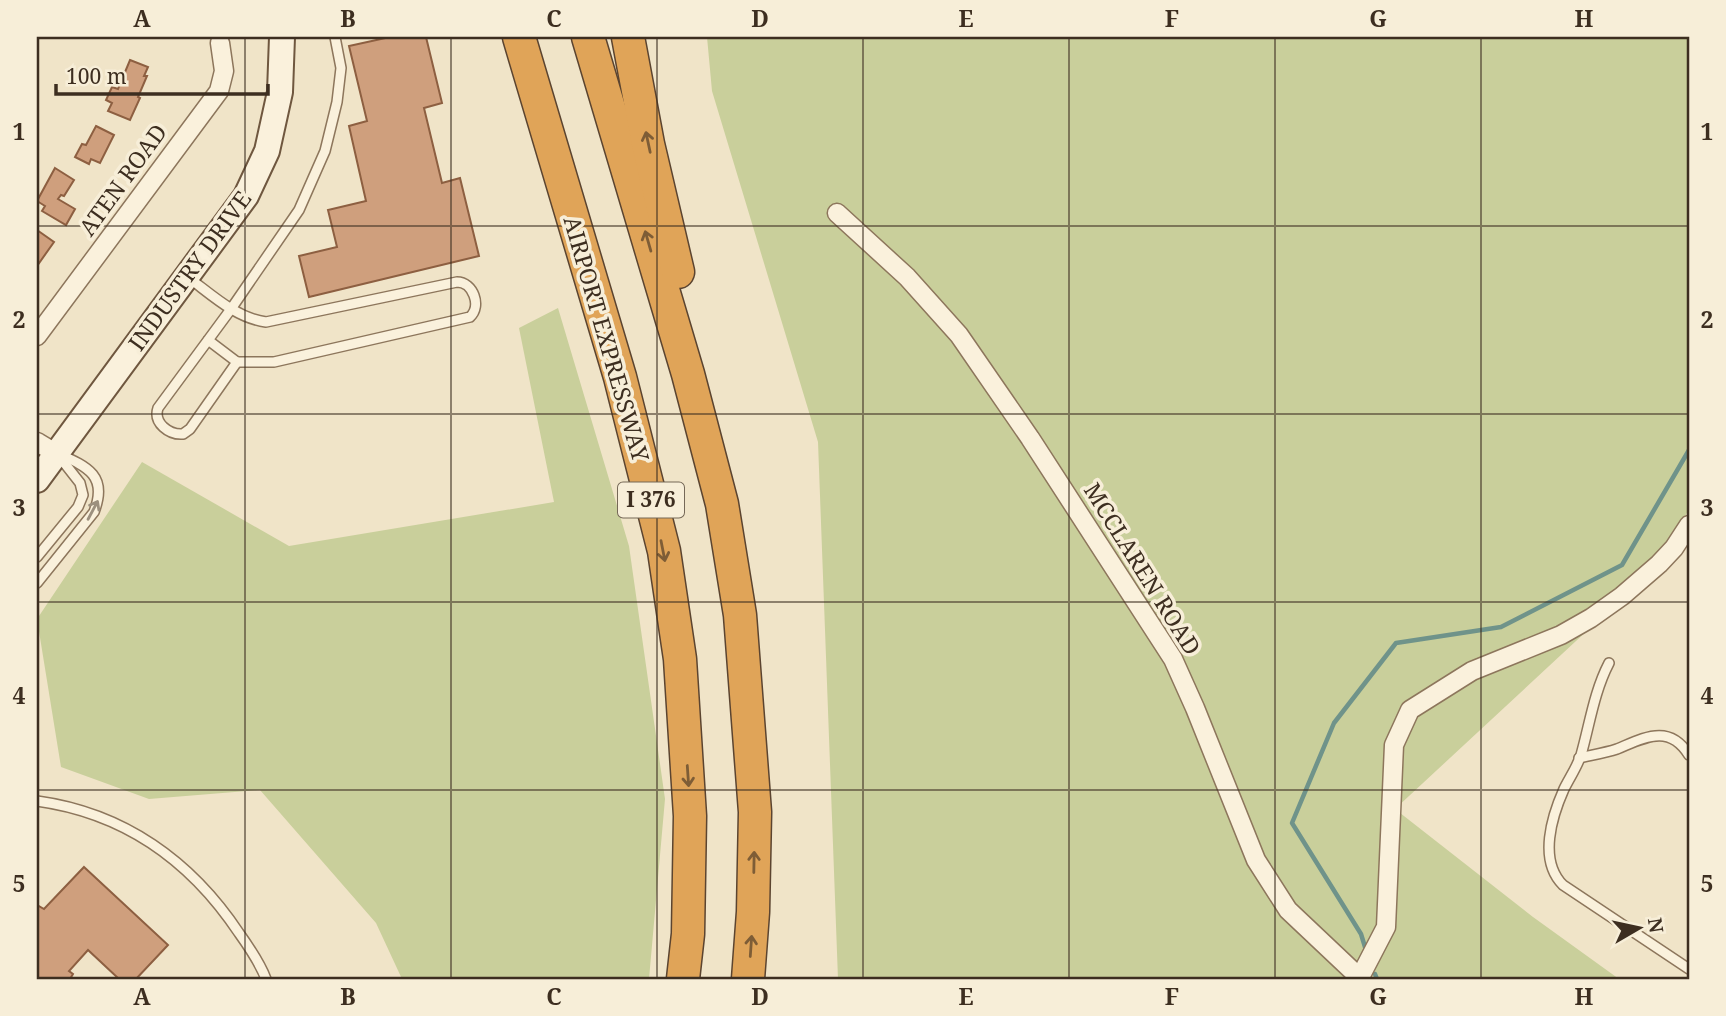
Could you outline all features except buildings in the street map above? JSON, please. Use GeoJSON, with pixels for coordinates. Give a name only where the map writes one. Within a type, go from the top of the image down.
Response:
{"type":"FeatureCollection","features":[{"type":"Feature","properties":{"kind":"highway"},"geometry":{"type":"LineString","coordinates":[[511,37],[620,377]]}},
{"type":"Feature","properties":{"kind":"highway","name":"AIRPORT EXPRESSWAY"},"geometry":{"type":"LineString","coordinates":[[519,37],[620,377],[664,551],[680,659],[690,816],[688,934],[683,979]]}},
{"type":"Feature","properties":{"kind":"highway","name":"I 376"},"geometry":{"type":"LineString","coordinates":[[588,37],[688,374],[722,504],[740,615],[755,811],[753,912],[748,979]]}},
{"type":"Feature","properties":{"kind":"highway"},"geometry":{"type":"LineString","coordinates":[[628,37],[648,144],[743,549],[755,672],[755,811]]}},
{"type":"Feature","properties":{"kind":"street","name":"INDUSTRY DRIVE"},"geometry":{"type":"LineString","coordinates":[[37,480],[47,448],[187,276],[246,196],[267,151],[280,92],[282,37]]}},
{"type":"Feature","properties":{"kind":"street","name":"ATEN ROAD"},"geometry":{"type":"LineString","coordinates":[[37,336],[219,90],[224,72],[220,43]]}},
{"type":"Feature","properties":{"kind":"street","name":"MCCLAREN ROAD"},"geometry":{"type":"LineString","coordinates":[[836,213],[907,277],[959,335],[1014,415],[1173,659],[1256,860],[1288,910],[1359,979],[1386,928],[1394,745],[1410,710],[1472,671],[1561,635],[1591,618],[1638,584],[1674,548],[1689,525]]}},
{"type":"Feature","properties":{"kind":"lane"},"geometry":{"type":"LineString","coordinates":[[237,362],[187,432],[175,434],[160,424],[157,418],[158,408],[299,210],[325,151],[337,102],[341,68],[335,37]]}},
{"type":"Feature","properties":{"kind":"lane"},"geometry":{"type":"LineString","coordinates":[[187,276],[231,309],[253,320],[266,322],[461,282],[471,288],[475,308],[470,317],[274,362],[237,362],[208,340]]}},
{"type":"Feature","properties":{"kind":"lane"},"geometry":{"type":"LineString","coordinates":[[37,558],[82,501],[83,495],[80,483],[47,448]]}},
{"type":"Feature","properties":{"kind":"lane"},"geometry":{"type":"LineString","coordinates":[[37,583],[94,512],[99,488],[88,467],[47,448]]}},
{"type":"Feature","properties":{"kind":"lane"},"geometry":{"type":"LineString","coordinates":[[59,530],[71,540]]}},
{"type":"Feature","properties":{"kind":"lane"},"geometry":{"type":"LineString","coordinates":[[1609,663],[1599,684],[1579,758],[1563,791],[1549,838],[1551,863],[1559,881],[1689,969]]}},
{"type":"Feature","properties":{"kind":"lane"},"geometry":{"type":"LineString","coordinates":[[1579,758],[1609,751],[1654,735],[1673,739],[1689,755]]}},
{"type":"Feature","properties":{"kind":"lane"},"geometry":{"type":"LineString","coordinates":[[37,801],[83,810],[109,820],[157,847],[203,885],[221,906],[266,979]]}},
{"type":"Feature","properties":{"kind":"green space"},"geometry":{"type":"Polygon","coordinates":[[[707,37],[1689,37],[1689,509],[1659,564],[1395,809],[1533,917],[1619,979],[838,979],[818,442],[712,91],[707,37]]]}},
{"type":"Feature","properties":{"kind":"green space"},"geometry":{"type":"Polygon","coordinates":[[[558,308],[629,546],[665,799],[649,979],[402,979],[376,923],[260,790],[149,799],[61,767],[37,619],[142,462],[289,546],[554,502],[519,328],[558,308]]]}},
{"type":"Feature","properties":{"kind":"waterway"},"geometry":{"type":"LineString","coordinates":[[1365,947],[1361,934],[1292,823],[1334,723],[1396,643],[1501,627],[1622,565],[1689,450]]}},
{"type":"Feature","properties":{"kind":"waterway"},"geometry":{"type":"LineString","coordinates":[[1375,974],[1377,979]]}}]}
